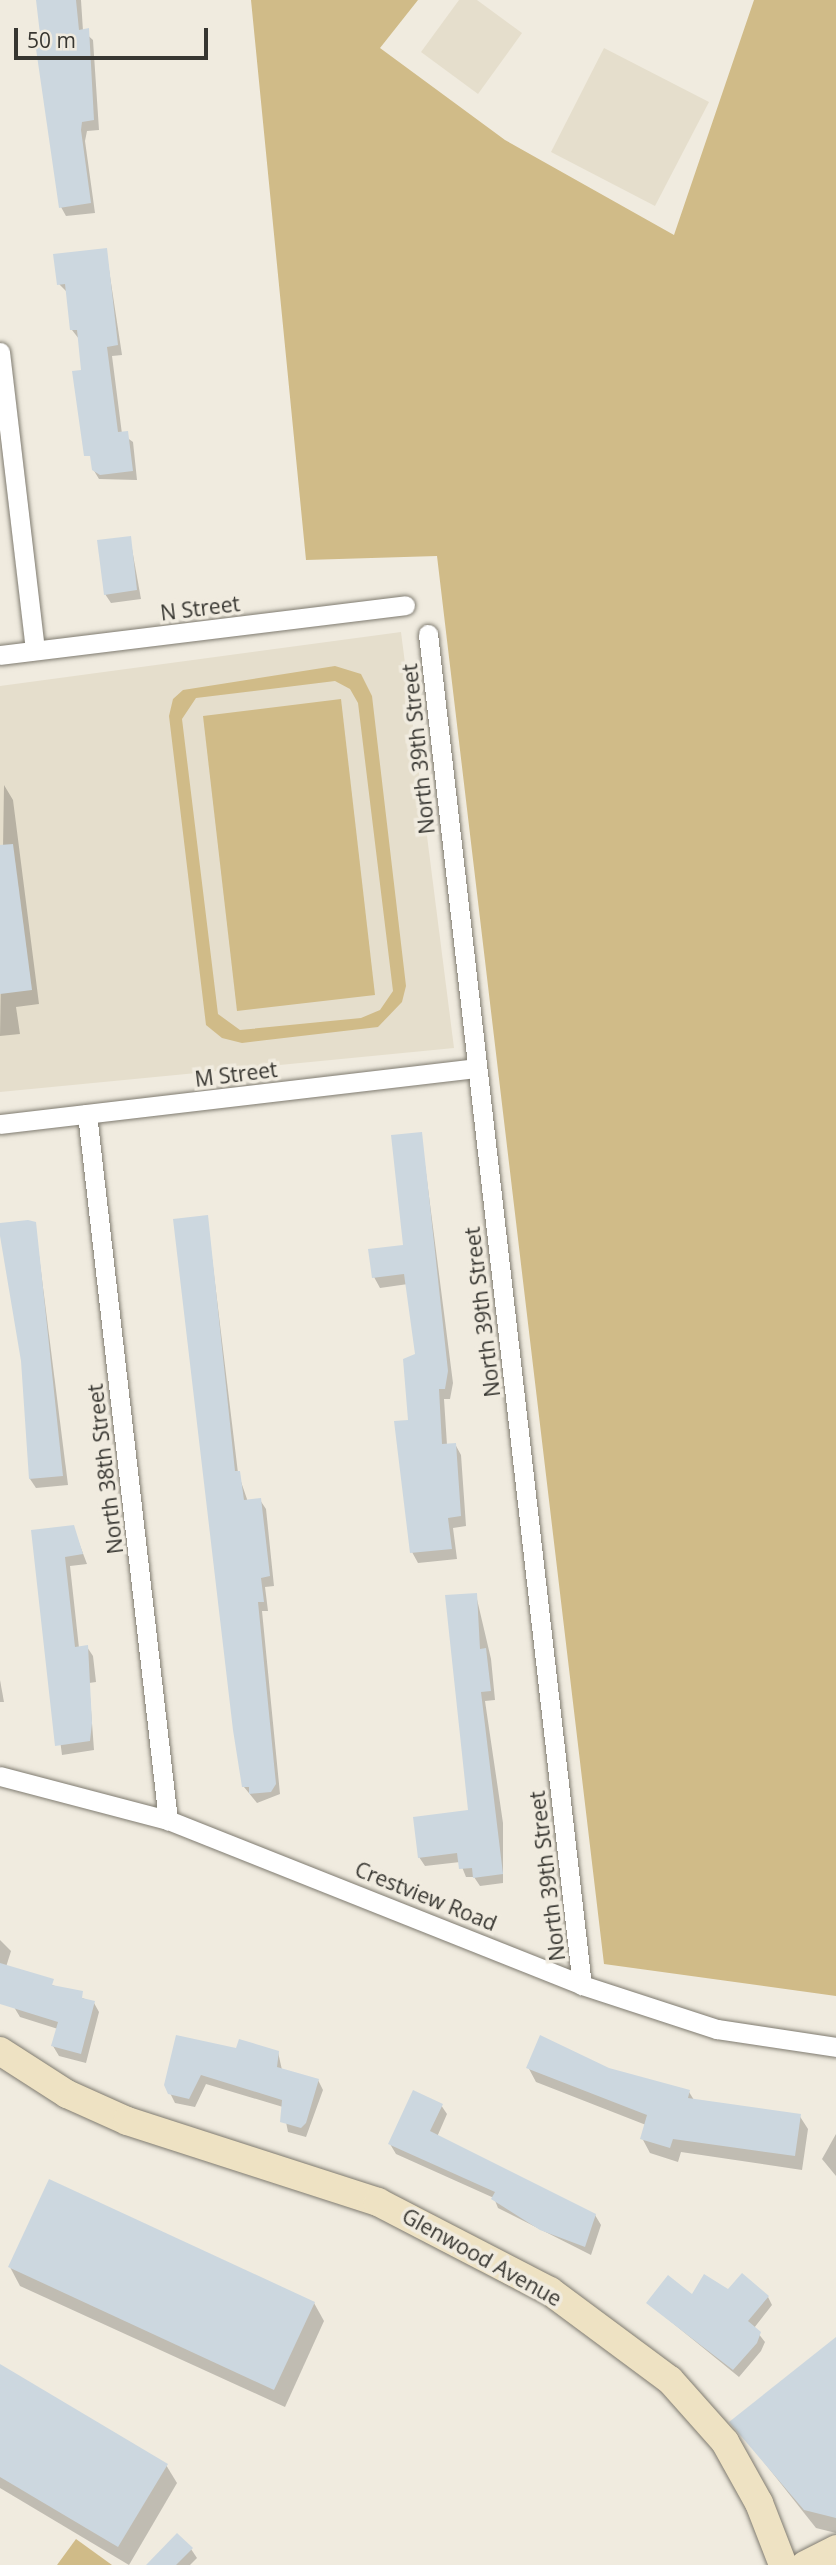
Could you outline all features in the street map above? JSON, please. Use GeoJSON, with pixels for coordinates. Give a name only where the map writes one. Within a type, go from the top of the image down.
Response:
{"type":"FeatureCollection","features":[{"type":"Feature","properties":{"kind":"street"},"geometry":{"type":"LineString","coordinates":[[0,352],[35,650]]}},
{"type":"Feature","properties":{"kind":"street","name":"N Street"},"geometry":{"type":"LineString","coordinates":[[0,655],[405,605]]}},
{"type":"Feature","properties":{"kind":"street","name":"North 39th Street"},"geometry":{"type":"LineString","coordinates":[[428,634],[582,1985]]}},
{"type":"Feature","properties":{"kind":"street","name":"M Street"},"geometry":{"type":"LineString","coordinates":[[0,1124],[477,1068]]}},
{"type":"Feature","properties":{"kind":"street","name":"North 38th Street"},"geometry":{"type":"LineString","coordinates":[[87,1114],[168,1820]]}},
{"type":"Feature","properties":{"kind":"street","name":"Crestview Road"},"geometry":{"type":"LineString","coordinates":[[0,1776],[168,1820],[582,1985],[717,2029],[836,2047]]}},
{"type":"Feature","properties":{"kind":"street","name":"Glenwood Avenue"},"geometry":{"type":"LineString","coordinates":[[0,2051],[67,2094],[127,2121],[378,2202],[550,2291],[670,2381],[718,2434],[759,2503],[783,2565]]}},
{"type":"Feature","properties":{"kind":"street"},"geometry":{"type":"LineString","coordinates":[[805,2565],[836,2549]]}},
{"type":"Feature","properties":{"kind":"shaded area"},"geometry":{"type":"Polygon","coordinates":[[[251,0],[418,0],[380,48],[505,140],[674,235],[754,0],[836,0],[836,1996],[604,1964],[437,556],[306,560],[251,0]]]}},
{"type":"Feature","properties":{"kind":"shaded area"},"geometry":{"type":"Polygon","coordinates":[[[459,0],[477,0],[522,33],[478,94],[421,52],[459,0]]]}},
{"type":"Feature","properties":{"kind":"shaded area"},"geometry":{"type":"Polygon","coordinates":[[[604,48],[709,102],[655,206],[551,152],[604,48]]]}},
{"type":"Feature","properties":{"kind":"shaded area"},"geometry":{"type":"Polygon","coordinates":[[[401,632],[454,1048],[0,1092],[0,686],[401,632]]]}},
{"type":"Feature","properties":{"kind":"shaded area"},"geometry":{"type":"Polygon","coordinates":[[[335,666],[361,674],[372,696],[406,986],[402,1002],[378,1027],[242,1043],[222,1038],[206,1025],[169,716],[173,699],[183,690],[335,666]],[[335,681],[196,698],[182,719],[218,1014],[240,1030],[361,1018],[380,1010],[393,991],[358,703],[350,689],[335,681]]]}},
{"type":"Feature","properties":{"kind":"shaded area"},"geometry":{"type":"Polygon","coordinates":[[[341,699],[375,995],[237,1011],[203,716],[341,699]]]}},
{"type":"Feature","properties":{"kind":"shaded area"},"geometry":{"type":"Polygon","coordinates":[[[76,2539],[112,2565],[57,2565],[76,2539]]]}},
{"type":"Feature","properties":{"kind":"building"},"geometry":{"type":"Polygon","coordinates":[[[36,0],[76,0],[79,30],[89,28],[94,120],[82,122],[81,130],[91,203],[59,208],[34,35],[40,34],[36,0]]]}},
{"type":"Feature","properties":{"kind":"building"},"geometry":{"type":"Polygon","coordinates":[[[107,248],[118,345],[107,347],[118,432],[128,431],[133,471],[100,475],[92,470],[90,456],[84,456],[72,371],[81,370],[77,330],[70,330],[65,284],[57,285],[53,254],[107,248]]]}},
{"type":"Feature","properties":{"kind":"building"},"geometry":{"type":"Polygon","coordinates":[[[131,536],[137,590],[104,595],[97,540],[131,536]]]}},
{"type":"Feature","properties":{"kind":"building"},"geometry":{"type":"Polygon","coordinates":[[[13,844],[32,990],[0,994],[0,845],[13,844]]]}},
{"type":"Feature","properties":{"kind":"building"},"geometry":{"type":"Polygon","coordinates":[[[422,1132],[448,1371],[445,1389],[439,1389],[442,1444],[456,1443],[461,1516],[448,1518],[452,1549],[410,1553],[394,1421],[408,1420],[403,1359],[415,1354],[404,1274],[372,1278],[368,1249],[403,1245],[391,1135],[422,1132]]]}},
{"type":"Feature","properties":{"kind":"building"},"geometry":{"type":"Polygon","coordinates":[[[208,1215],[235,1471],[240,1471],[244,1500],[261,1498],[270,1576],[261,1578],[264,1602],[258,1602],[276,1784],[271,1792],[249,1794],[249,1787],[242,1787],[233,1730],[173,1219],[208,1215]]]}},
{"type":"Feature","properties":{"kind":"building"},"geometry":{"type":"Polygon","coordinates":[[[28,1220],[36,1222],[63,1476],[29,1479],[21,1361],[0,1236],[0,1223],[28,1220]]]}},
{"type":"Feature","properties":{"kind":"building"},"geometry":{"type":"Polygon","coordinates":[[[74,1525],[83,1554],[65,1557],[75,1647],[88,1645],[92,1723],[90,1741],[55,1746],[31,1530],[74,1525]]]}},
{"type":"Feature","properties":{"kind":"building"},"geometry":{"type":"Polygon","coordinates":[[[477,1593],[480,1649],[486,1648],[491,1691],[481,1692],[503,1874],[473,1878],[472,1868],[459,1869],[457,1853],[418,1858],[413,1817],[468,1810],[445,1595],[477,1593]]]}},
{"type":"Feature","properties":{"kind":"building"},"geometry":{"type":"Polygon","coordinates":[[[0,1963],[54,1979],[52,1985],[83,1991],[82,1998],[95,2001],[81,2054],[51,2046],[58,2022],[0,2004],[0,1963]]]}},
{"type":"Feature","properties":{"kind":"building"},"geometry":{"type":"Polygon","coordinates":[[[176,2035],[236,2048],[239,2039],[279,2051],[277,2067],[319,2079],[306,2123],[301,2128],[280,2122],[282,2100],[201,2075],[189,2099],[168,2094],[164,2085],[176,2035]]]}},
{"type":"Feature","properties":{"kind":"building"},"geometry":{"type":"Polygon","coordinates":[[[540,2035],[609,2068],[690,2090],[688,2098],[801,2114],[795,2156],[673,2139],[670,2148],[640,2139],[647,2115],[526,2068],[540,2035]]]}},
{"type":"Feature","properties":{"kind":"building"},"geometry":{"type":"Polygon","coordinates":[[[413,2090],[443,2104],[430,2131],[596,2214],[585,2247],[540,2230],[491,2199],[495,2192],[388,2144],[413,2090]]]}},
{"type":"Feature","properties":{"kind":"building"},"geometry":{"type":"Polygon","coordinates":[[[49,2179],[315,2302],[274,2390],[8,2267],[49,2179]]]}},
{"type":"Feature","properties":{"kind":"building"},"geometry":{"type":"Polygon","coordinates":[[[742,2273],[769,2296],[748,2321],[761,2332],[757,2343],[733,2370],[646,2303],[668,2275],[692,2294],[704,2274],[728,2289],[742,2273]]]}},
{"type":"Feature","properties":{"kind":"building"},"geometry":{"type":"Polygon","coordinates":[[[836,2337],[836,2518],[804,2510],[729,2422],[836,2337]]]}},
{"type":"Feature","properties":{"kind":"building"},"geometry":{"type":"Polygon","coordinates":[[[0,2364],[168,2464],[118,2547],[0,2477],[0,2364]]]}},
{"type":"Feature","properties":{"kind":"building"},"geometry":{"type":"Polygon","coordinates":[[[177,2533],[193,2548],[176,2565],[146,2565],[177,2533]]]}}]}
